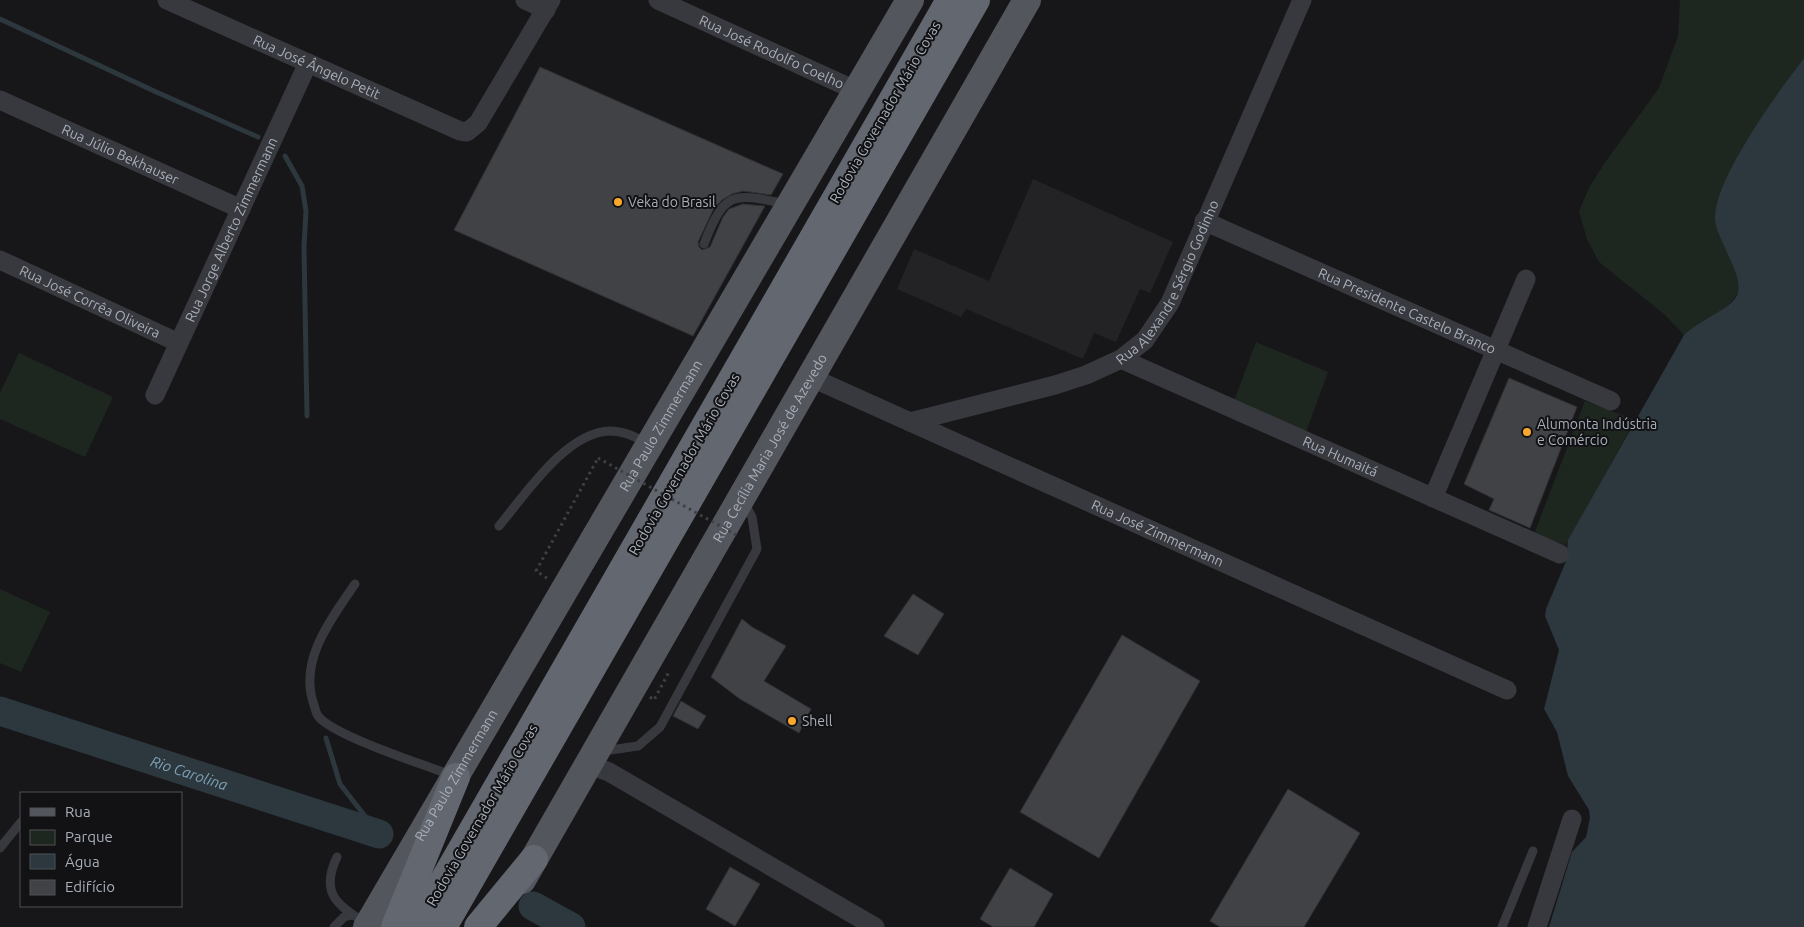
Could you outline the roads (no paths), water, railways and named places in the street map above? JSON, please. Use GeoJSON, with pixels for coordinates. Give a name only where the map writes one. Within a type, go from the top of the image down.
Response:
{"type":"FeatureCollection","features":[{"type":"Feature","properties":{"kind":"highway","name":"Rodovia Governador Mário Covas"},"geometry":{"type":"LineString","coordinates":[[417,927],[950,0]]}},
{"type":"Feature","properties":{"kind":"highway","name":"Rodovia Governador Mário Covas"},"geometry":{"type":"LineString","coordinates":[[443,927],[976,0]]}},
{"type":"Feature","properties":{"kind":"highway"},"geometry":{"type":"LineString","coordinates":[[395,927],[456,777]]}},
{"type":"Feature","properties":{"kind":"highway"},"geometry":{"type":"LineString","coordinates":[[478,927],[534,859]]}},
{"type":"Feature","properties":{"kind":"main road","name":"Rua Paulo Zimmermann"},"geometry":{"type":"LineString","coordinates":[[362,922],[412,850],[456,777],[910,0]]}},
{"type":"Feature","properties":{"kind":"main road","name":"Rua Cecília Maria José de Azevedo"},"geometry":{"type":"LineString","coordinates":[[495,927],[1027,0]]}},
{"type":"Feature","properties":{"kind":"street","name":"Rua José Ângelo Petit"},"geometry":{"type":"LineString","coordinates":[[167,0],[460,131],[467,132],[478,123],[549,5]]}},
{"type":"Feature","properties":{"kind":"street"},"geometry":{"type":"LineString","coordinates":[[524,0],[549,5]]}},
{"type":"Feature","properties":{"kind":"street","name":"Rua José Rodolfo Coelho"},"geometry":{"type":"LineString","coordinates":[[658,0],[858,91]]}},
{"type":"Feature","properties":{"kind":"street","name":"Rua Alexandre Sérgio Godinho"},"geometry":{"type":"LineString","coordinates":[[910,422],[1071,380],[1121,359],[1145,340],[1163,315],[1302,0]]}},
{"type":"Feature","properties":{"kind":"street","name":"Rua Jorge Alberto Zimmermann"},"geometry":{"type":"LineString","coordinates":[[155,395],[308,63]]}},
{"type":"Feature","properties":{"kind":"street","name":"Rua Júlio Bekhauser"},"geometry":{"type":"LineString","coordinates":[[0,100],[241,210]]}},
{"type":"Feature","properties":{"kind":"street","name":"Rua Presidente Castelo Branco"},"geometry":{"type":"LineString","coordinates":[[1204,221],[1612,401]]}},
{"type":"Feature","properties":{"kind":"street","name":"Rua José Corrêa Oliveira"},"geometry":{"type":"LineString","coordinates":[[0,260],[179,343]]}},
{"type":"Feature","properties":{"kind":"street"},"geometry":{"type":"LineString","coordinates":[[1433,498],[1526,279]]}},
{"type":"Feature","properties":{"kind":"street","name":"Rua Humaitá"},"geometry":{"type":"LineString","coordinates":[[1121,359],[1560,554]]}},
{"type":"Feature","properties":{"kind":"street","name":"Rua José Zimmermann"},"geometry":{"type":"LineString","coordinates":[[810,377],[1507,690]]}},
{"type":"Feature","properties":{"kind":"street"},"geometry":{"type":"LineString","coordinates":[[592,758],[609,772],[875,927]]}},
{"type":"Feature","properties":{"kind":"street"},"geometry":{"type":"LineString","coordinates":[[1537,927],[1572,819]]}},
{"type":"Feature","properties":{"kind":"lane"},"geometry":{"type":"LineString","coordinates":[[704,244],[715,217],[728,201],[739,197],[789,205]]}},
{"type":"Feature","properties":{"kind":"lane"},"geometry":{"type":"LineString","coordinates":[[499,526],[551,464],[577,442],[595,433],[611,431],[626,433],[649,444]]}},
{"type":"Feature","properties":{"kind":"lane"},"geometry":{"type":"LineString","coordinates":[[592,758],[638,746],[660,727],[758,549],[752,517],[741,497]]}},
{"type":"Feature","properties":{"kind":"lane"},"geometry":{"type":"LineString","coordinates":[[355,584],[332,617],[312,656],[308,690],[318,716],[340,733],[456,777]]}},
{"type":"Feature","properties":{"kind":"lane"},"geometry":{"type":"LineString","coordinates":[[0,848],[20,823]]}},
{"type":"Feature","properties":{"kind":"lane"},"geometry":{"type":"LineString","coordinates":[[1502,927],[1533,851]]}},
{"type":"Feature","properties":{"kind":"lane"},"geometry":{"type":"LineString","coordinates":[[337,857],[330,872],[328,884],[333,896],[362,922]]}},
{"type":"Feature","properties":{"kind":"lane"},"geometry":{"type":"LineString","coordinates":[[334,927],[344,917],[362,922]]}},
{"type":"Feature","properties":{"kind":"water"},"geometry":{"type":"Polygon","coordinates":[[[1804,58],[1804,927],[1549,927],[1572,852],[1586,837],[1590,818],[1589,810],[1568,776],[1557,732],[1544,709],[1559,650],[1545,616],[1546,609],[1566,561],[1568,540],[1684,335],[1728,305],[1737,295],[1737,278],[1720,238],[1715,220],[1717,203],[1725,182],[1749,136],[1804,58]]]}},
{"type":"Feature","properties":{"kind":"waterway"},"geometry":{"type":"LineString","coordinates":[[0,19],[258,137]]}},
{"type":"Feature","properties":{"kind":"waterway"},"geometry":{"type":"LineString","coordinates":[[285,156],[302,186],[306,211],[304,247],[307,416]]}},
{"type":"Feature","properties":{"kind":"waterway","name":"Rio Carolina"},"geometry":{"type":"LineString","coordinates":[[0,711],[379,834]]}},
{"type":"Feature","properties":{"kind":"waterway"},"geometry":{"type":"LineString","coordinates":[[326,738],[340,784],[379,834]]}},
{"type":"Feature","properties":{"kind":"waterway","name":"Rio Carolina"},"geometry":{"type":"LineString","coordinates":[[533,906],[571,927]]}},
{"type":"Feature","properties":{"kind":"place","name":"Veka do Brasil"},"geometry":{"type":"Point","coordinates":[618,202]}},
{"type":"Feature","properties":{"kind":"place","name":"Alumonta Indústria e Comércio"},"geometry":{"type":"Point","coordinates":[1527,432]}},
{"type":"Feature","properties":{"kind":"place","name":"Shell"},"geometry":{"type":"Point","coordinates":[792,721]}}]}
